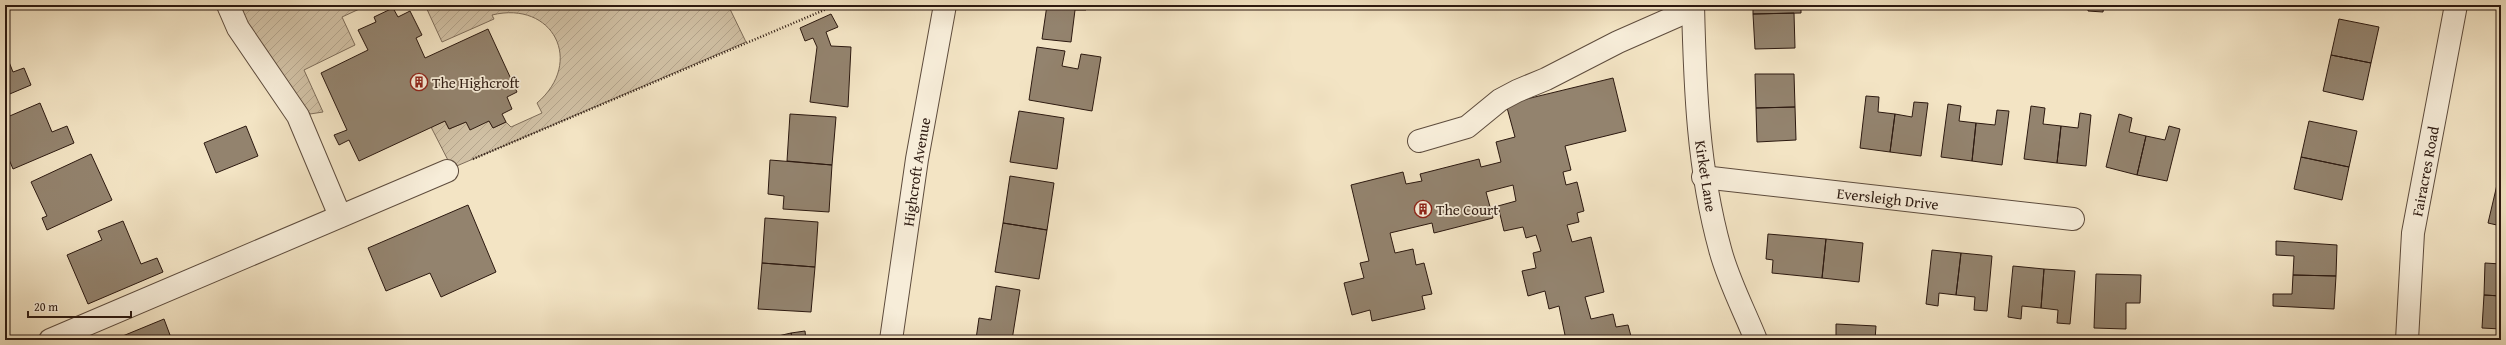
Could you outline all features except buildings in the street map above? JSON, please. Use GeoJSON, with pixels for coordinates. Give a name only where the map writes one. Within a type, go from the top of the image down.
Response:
{"type":"FeatureCollection","features":[{"type":"Feature","properties":{"kind":"street"},"geometry":{"type":"LineString","coordinates":[[228,5],[238,28],[298,116],[340,216]]}},
{"type":"Feature","properties":{"kind":"street","name":"Highcroft Avenue"},"geometry":{"type":"LineString","coordinates":[[891,340],[917,159],[945,5]]}},
{"type":"Feature","properties":{"kind":"street","name":"Fairacres Road"},"geometry":{"type":"LineString","coordinates":[[2407,340],[2413,232],[2456,5]]}},
{"type":"Feature","properties":{"kind":"street"},"geometry":{"type":"LineString","coordinates":[[1419,141],[1468,127],[1500,100],[1517,90],[1546,79],[1618,42],[1693,7]]}},
{"type":"Feature","properties":{"kind":"street","name":"Kirket Lane"},"geometry":{"type":"LineString","coordinates":[[1693,7],[1695,96],[1703,177],[1720,251],[1756,340]]}},
{"type":"Feature","properties":{"kind":"street"},"geometry":{"type":"LineString","coordinates":[[50,340],[447,171]]}},
{"type":"Feature","properties":{"kind":"street","name":"Eversleigh Drive"},"geometry":{"type":"LineString","coordinates":[[1703,177],[2073,219]]}},
{"type":"Feature","properties":{"kind":"path"},"geometry":{"type":"LineString","coordinates":[[447,171],[836,5]]}},
{"type":"Feature","properties":{"kind":"shaded area"},"geometry":{"type":"Polygon","coordinates":[[[239,5],[368,5],[342,17],[355,45],[304,70],[323,112],[310,114],[249,26],[239,5]]]}},
{"type":"Feature","properties":{"kind":"shaded area"},"geometry":{"type":"Polygon","coordinates":[[[425,5],[728,5],[746,42],[452,168],[431,127],[445,121],[449,129],[466,122],[489,121],[493,128],[506,122],[511,127],[542,113],[537,103],[551,87],[559,70],[560,53],[555,38],[546,25],[532,17],[513,13],[492,15],[494,19],[442,42],[425,5]]]}},
{"type":"Feature","properties":{"kind":"place","name":"The Highcroft"},"geometry":{"type":"Point","coordinates":[419,82]}},
{"type":"Feature","properties":{"kind":"place","name":"The Court"},"geometry":{"type":"Point","coordinates":[1423,209]}}]}
